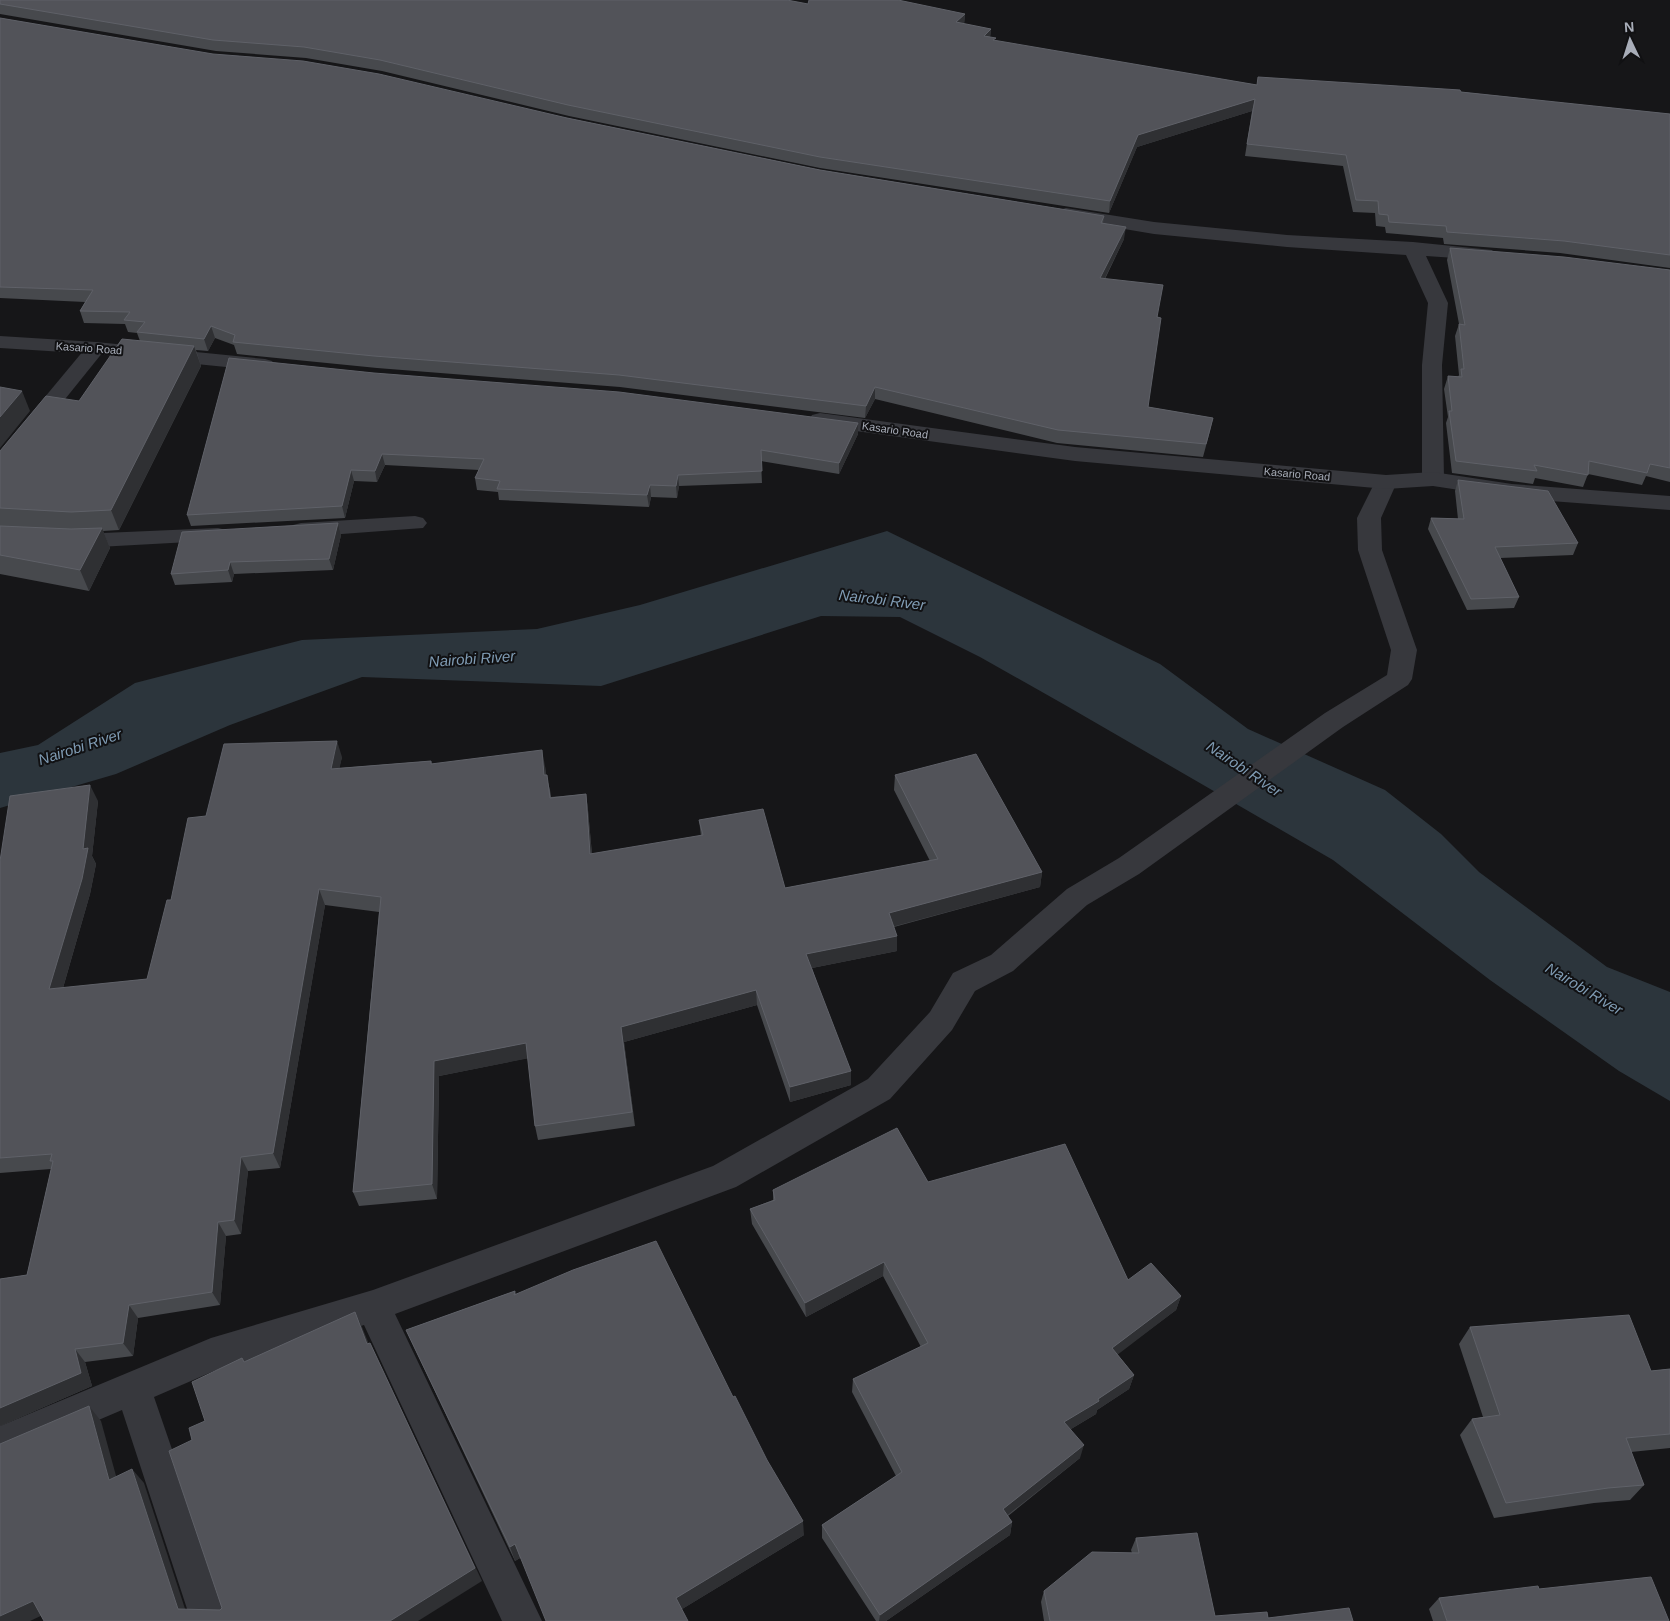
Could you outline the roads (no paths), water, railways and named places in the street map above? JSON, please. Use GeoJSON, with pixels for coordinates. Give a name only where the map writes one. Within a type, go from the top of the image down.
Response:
{"type":"FeatureCollection","features":[{"type":"Feature","properties":{"kind":"street"},"geometry":{"type":"LineString","coordinates":[[1046,211],[1154,228],[1287,241],[1413,248],[1500,256]]}},
{"type":"Feature","properties":{"kind":"street"},"geometry":{"type":"LineString","coordinates":[[1413,248],[1438,303],[1432,365],[1433,480]]}},
{"type":"Feature","properties":{"kind":"street","name":"Kasario Road"},"geometry":{"type":"LineString","coordinates":[[0,342],[96,348],[290,367]]}},
{"type":"Feature","properties":{"kind":"street"},"geometry":{"type":"LineString","coordinates":[[0,465],[96,348]]}},
{"type":"Feature","properties":{"kind":"street","name":"Kasario Road"},"geometry":{"type":"LineString","coordinates":[[803,418],[1075,454],[1386,482],[1433,480],[1512,492],[1670,503]]}},
{"type":"Feature","properties":{"kind":"street"},"geometry":{"type":"LineString","coordinates":[[0,1444],[211,1355],[373,1306],[724,1177],[879,1089],[941,1020],[964,982],[1002,963],[1077,897],[1128,866],[1334,720],[1399,679],[1404,650],[1370,550],[1369,518],[1386,482]]}},
{"type":"Feature","properties":{"kind":"street"},"geometry":{"type":"LineString","coordinates":[[276,531],[415,523]]}},
{"type":"Feature","properties":{"kind":"street"},"geometry":{"type":"LineString","coordinates":[[0,537],[80,541],[236,534]]}},
{"type":"Feature","properties":{"kind":"street"},"geometry":{"type":"LineString","coordinates":[[373,1306],[522,1621]]}},
{"type":"Feature","properties":{"kind":"street"},"geometry":{"type":"LineString","coordinates":[[133,1388],[211,1621]]}},
{"type":"Feature","properties":{"kind":"water","name":"Nairobi River"},"geometry":{"type":"Polygon","coordinates":[[[887,531],[1160,664],[1248,729],[1385,790],[1441,834],[1479,872],[1607,967],[1670,992],[1670,1101],[1619,1071],[1490,980],[1333,860],[980,657],[900,617],[821,616],[601,686],[362,677],[230,725],[116,774],[0,808],[0,753],[38,745],[135,683],[302,640],[537,629],[640,605],[887,531]]]}}]}
